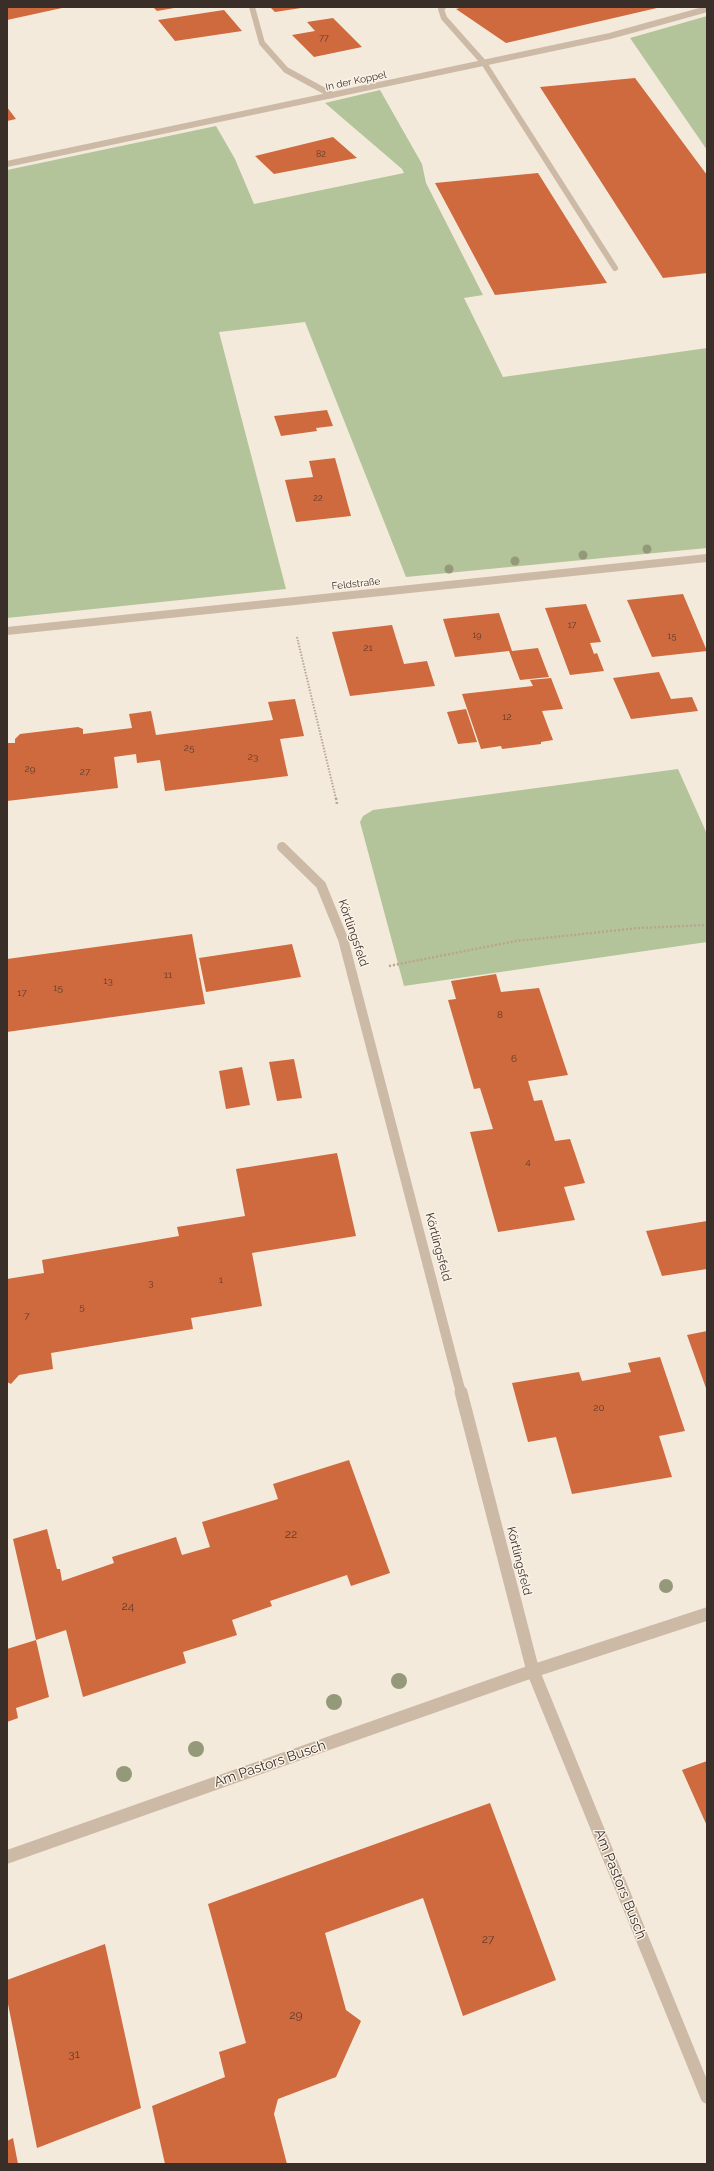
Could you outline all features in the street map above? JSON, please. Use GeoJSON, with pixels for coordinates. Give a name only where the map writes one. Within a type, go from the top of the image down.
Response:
{"type":"FeatureCollection","features":[{"type":"Feature","properties":{"kind":"street"},"geometry":{"type":"LineString","coordinates":[[252,7],[262,43],[286,70],[332,95]]}},
{"type":"Feature","properties":{"kind":"street"},"geometry":{"type":"LineString","coordinates":[[443,7],[441,9],[444,18],[484,63],[615,268]]}},
{"type":"Feature","properties":{"kind":"street","name":"In der Koppel"},"geometry":{"type":"LineString","coordinates":[[7,164],[610,36],[707,9]]}},
{"type":"Feature","properties":{"kind":"street","name":"Feldstraße"},"geometry":{"type":"LineString","coordinates":[[7,631],[707,558]]}},
{"type":"Feature","properties":{"kind":"street","name":"Körtlingsfeld"},"geometry":{"type":"LineString","coordinates":[[282,847],[321,885],[343,939],[533,1670]]}},
{"type":"Feature","properties":{"kind":"street","name":"Am Pastors Busch"},"geometry":{"type":"LineString","coordinates":[[7,1857],[533,1670],[707,1614]]}},
{"type":"Feature","properties":{"kind":"street","name":"Am Pastors Busch"},"geometry":{"type":"LineString","coordinates":[[533,1670],[707,2097]]}},
{"type":"Feature","properties":{"kind":"path"},"geometry":{"type":"LineString","coordinates":[[289,601],[337,804]]}},
{"type":"Feature","properties":{"kind":"path"},"geometry":{"type":"LineString","coordinates":[[353,973],[516,941],[639,928],[707,925]]}},
{"type":"Feature","properties":{"kind":"green space"},"geometry":{"type":"Polygon","coordinates":[[[707,16],[707,150],[630,38],[707,16]]]}},
{"type":"Feature","properties":{"kind":"green space"},"geometry":{"type":"Polygon","coordinates":[[[380,90],[422,164],[426,183],[483,295],[464,298],[503,377],[707,348],[707,548],[406,577],[305,322],[219,332],[286,589],[7,618],[7,170],[216,126],[235,159],[254,204],[404,173],[402,169],[325,103],[380,90]]]}},
{"type":"Feature","properties":{"kind":"green space"},"geometry":{"type":"Polygon","coordinates":[[[678,769],[707,834],[707,942],[404,986],[360,822],[363,816],[373,810],[678,769]]]}},
{"type":"Feature","properties":{"kind":"building"},"geometry":{"type":"Polygon","coordinates":[[[153,7],[174,7],[174,8],[157,11],[153,7]]]}},
{"type":"Feature","properties":{"kind":"building"},"geometry":{"type":"Polygon","coordinates":[[[270,7],[301,7],[301,8],[275,12],[270,7]]]}},
{"type":"Feature","properties":{"kind":"building"},"geometry":{"type":"Polygon","coordinates":[[[463,7],[657,8],[506,43],[456,9],[463,7]]]}},
{"type":"Feature","properties":{"kind":"building"},"geometry":{"type":"Polygon","coordinates":[[[7,8],[62,8],[7,20],[7,8]]]}},
{"type":"Feature","properties":{"kind":"building"},"geometry":{"type":"Polygon","coordinates":[[[224,10],[242,31],[175,41],[158,20],[224,10]]]}},
{"type":"Feature","properties":{"kind":"building"},"geometry":{"type":"Polygon","coordinates":[[[333,18],[362,47],[314,57],[292,35],[315,31],[307,22],[333,18]]]}},
{"type":"Feature","properties":{"kind":"building"},"geometry":{"type":"Polygon","coordinates":[[[635,78],[707,175],[707,273],[663,278],[540,87],[635,78]]]}},
{"type":"Feature","properties":{"kind":"building"},"geometry":{"type":"Polygon","coordinates":[[[7,107],[16,119],[7,121],[7,107]]]}},
{"type":"Feature","properties":{"kind":"building"},"geometry":{"type":"Polygon","coordinates":[[[333,137],[357,158],[274,174],[255,156],[333,137]]]}},
{"type":"Feature","properties":{"kind":"building"},"geometry":{"type":"Polygon","coordinates":[[[538,173],[607,283],[495,295],[435,183],[538,173]]]}},
{"type":"Feature","properties":{"kind":"building"},"geometry":{"type":"Polygon","coordinates":[[[327,410],[333,426],[316,428],[317,431],[281,436],[274,416],[327,410]]]}},
{"type":"Feature","properties":{"kind":"building"},"geometry":{"type":"Polygon","coordinates":[[[335,458],[351,516],[296,522],[285,480],[313,477],[309,461],[335,458]]]}},
{"type":"Feature","properties":{"kind":"building"},"geometry":{"type":"Polygon","coordinates":[[[683,594],[707,651],[652,657],[627,600],[683,594]]]}},
{"type":"Feature","properties":{"kind":"building"},"geometry":{"type":"Polygon","coordinates":[[[586,604],[601,642],[590,643],[594,654],[597,653],[604,671],[570,675],[545,608],[586,604]]]}},
{"type":"Feature","properties":{"kind":"building"},"geometry":{"type":"Polygon","coordinates":[[[499,613],[512,651],[538,648],[549,677],[520,680],[509,651],[455,657],[443,619],[499,613]]]}},
{"type":"Feature","properties":{"kind":"building"},"geometry":{"type":"Polygon","coordinates":[[[392,625],[404,664],[427,661],[435,686],[350,696],[332,632],[392,625]]]}},
{"type":"Feature","properties":{"kind":"building"},"geometry":{"type":"Polygon","coordinates":[[[659,672],[671,699],[692,697],[698,711],[631,719],[613,678],[659,672]]]}},
{"type":"Feature","properties":{"kind":"building"},"geometry":{"type":"Polygon","coordinates":[[[551,678],[563,709],[542,711],[553,740],[541,742],[541,744],[502,749],[501,746],[481,749],[462,694],[533,686],[530,680],[551,678]]]}},
{"type":"Feature","properties":{"kind":"building"},"geometry":{"type":"Polygon","coordinates":[[[295,699],[304,736],[280,739],[288,776],[165,791],[160,760],[137,763],[136,754],[114,757],[118,788],[7,801],[7,743],[15,743],[15,739],[20,734],[78,727],[83,729],[83,734],[132,728],[129,714],[151,711],[156,735],[273,720],[268,702],[295,699]]]}},
{"type":"Feature","properties":{"kind":"building"},"geometry":{"type":"Polygon","coordinates":[[[466,709],[477,742],[458,744],[447,712],[466,709]]]}},
{"type":"Feature","properties":{"kind":"building"},"geometry":{"type":"Polygon","coordinates":[[[192,934],[205,1004],[7,1032],[7,959],[192,934]]]}},
{"type":"Feature","properties":{"kind":"building"},"geometry":{"type":"Polygon","coordinates":[[[292,944],[301,977],[206,992],[199,958],[292,944]]]}},
{"type":"Feature","properties":{"kind":"building"},"geometry":{"type":"Polygon","coordinates":[[[496,974],[501,992],[539,988],[568,1075],[528,1081],[534,1101],[542,1100],[555,1141],[570,1139],[585,1183],[564,1187],[575,1220],[498,1232],[470,1132],[493,1129],[480,1088],[474,1089],[448,1000],[456,999],[451,981],[496,974]]]}},
{"type":"Feature","properties":{"kind":"building"},"geometry":{"type":"Polygon","coordinates":[[[294,1059],[302,1098],[277,1101],[269,1062],[294,1059]]]}},
{"type":"Feature","properties":{"kind":"building"},"geometry":{"type":"Polygon","coordinates":[[[242,1067],[250,1105],[226,1109],[219,1071],[242,1067]]]}},
{"type":"Feature","properties":{"kind":"building"},"geometry":{"type":"Polygon","coordinates":[[[337,1153],[356,1236],[252,1253],[262,1306],[191,1318],[193,1329],[51,1353],[53,1369],[19,1375],[11,1384],[7,1382],[7,1279],[44,1273],[42,1260],[179,1236],[177,1227],[245,1216],[236,1169],[337,1153]]]}},
{"type":"Feature","properties":{"kind":"building"},"geometry":{"type":"Polygon","coordinates":[[[707,1221],[707,1269],[662,1276],[646,1231],[707,1221]]]}},
{"type":"Feature","properties":{"kind":"building"},"geometry":{"type":"Polygon","coordinates":[[[707,1331],[707,1391],[687,1335],[707,1331]]]}},
{"type":"Feature","properties":{"kind":"building"},"geometry":{"type":"Polygon","coordinates":[[[660,1357],[685,1431],[659,1436],[672,1477],[572,1494],[556,1437],[528,1442],[512,1383],[579,1372],[582,1381],[631,1372],[628,1363],[660,1357]]]}},
{"type":"Feature","properties":{"kind":"building"},"geometry":{"type":"Polygon","coordinates":[[[349,1460],[390,1573],[351,1586],[347,1575],[270,1601],[272,1606],[232,1620],[237,1635],[183,1652],[186,1663],[83,1697],[66,1630],[36,1640],[13,1539],[47,1529],[57,1569],[60,1569],[62,1581],[114,1563],[112,1557],[176,1537],[182,1555],[210,1547],[202,1522],[278,1499],[273,1484],[349,1460]]]}},
{"type":"Feature","properties":{"kind":"building"},"geometry":{"type":"Polygon","coordinates":[[[36,1640],[49,1697],[16,1708],[18,1718],[7,1722],[7,1649],[36,1640]]]}},
{"type":"Feature","properties":{"kind":"building"},"geometry":{"type":"Polygon","coordinates":[[[707,1761],[707,1826],[682,1770],[707,1761]]]}},
{"type":"Feature","properties":{"kind":"building"},"geometry":{"type":"Polygon","coordinates":[[[490,1803],[556,1980],[463,2016],[423,1898],[325,1933],[346,2010],[361,2021],[336,2077],[278,2099],[274,2114],[287,2164],[165,2164],[152,2106],[225,2077],[219,2052],[246,2043],[208,1904],[490,1803]]]}},
{"type":"Feature","properties":{"kind":"building"},"geometry":{"type":"Polygon","coordinates":[[[105,1944],[141,2108],[37,2148],[7,1999],[7,1980],[105,1944]]]}},
{"type":"Feature","properties":{"kind":"building"},"geometry":{"type":"Polygon","coordinates":[[[13,2138],[18,2164],[7,2164],[7,2141],[13,2138]]]}}]}
